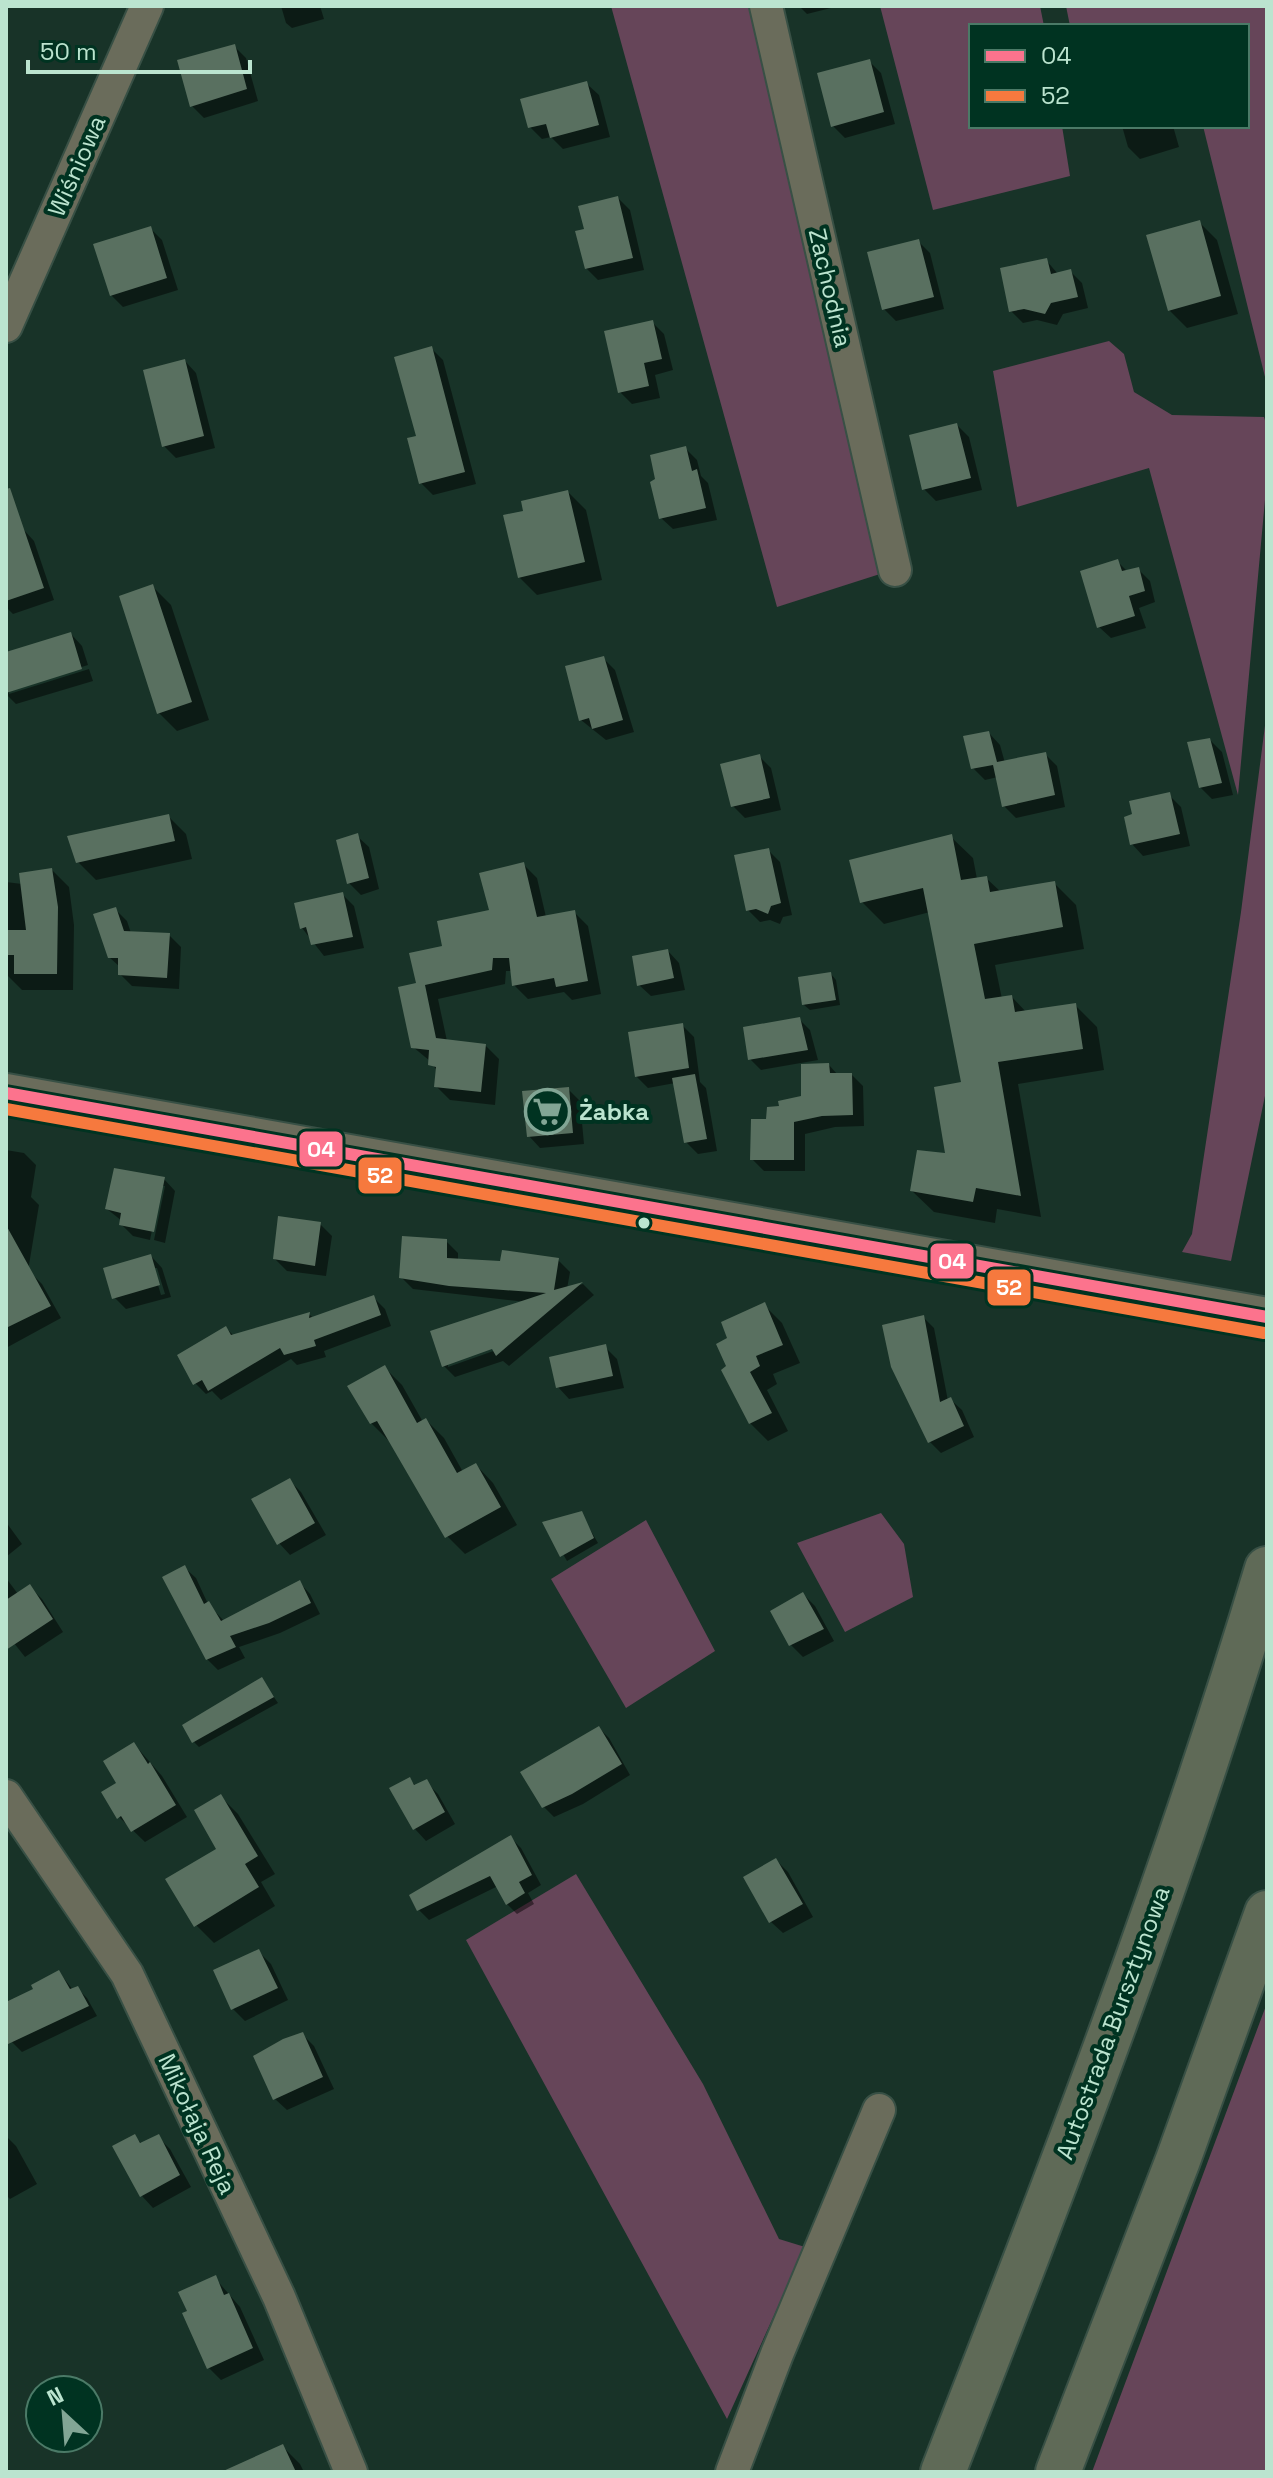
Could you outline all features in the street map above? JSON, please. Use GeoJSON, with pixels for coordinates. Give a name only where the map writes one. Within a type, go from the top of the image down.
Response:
{"type":"FeatureCollection","features":[{"type":"Feature","properties":{"kind":"highway","name":"Autostrada Bursztynowa"},"geometry":{"type":"LineString","coordinates":[[943,2472],[1075,2130],[1146,1935],[1267,1569]]}},
{"type":"Feature","properties":{"kind":"highway"},"geometry":{"type":"LineString","coordinates":[[1058,2472],[1178,2160],[1267,1913]]}},
{"type":"Feature","properties":{"kind":"street","name":"Wiśniowa"},"geometry":{"type":"LineString","coordinates":[[6,326],[147,6]]}},
{"type":"Feature","properties":{"kind":"street","name":"Zachodnia"},"geometry":{"type":"LineString","coordinates":[[766,6],[895,570]]}},
{"type":"Feature","properties":{"kind":"street"},"geometry":{"type":"LineString","coordinates":[[6,1093],[1267,1317]]}},
{"type":"Feature","properties":{"kind":"street","name":"Mikołaja Reja"},"geometry":{"type":"LineString","coordinates":[[6,1796],[127,1974],[279,2297],[351,2472]]}},
{"type":"Feature","properties":{"kind":"street"},"geometry":{"type":"LineString","coordinates":[[732,2472],[777,2354],[879,2110]]}},
{"type":"Feature","properties":{"kind":"shaded area"},"geometry":{"type":"Polygon","coordinates":[[[611,6],[749,6],[880,574],[777,607],[611,6]]]}},
{"type":"Feature","properties":{"kind":"shaded area"},"geometry":{"type":"Polygon","coordinates":[[[880,6],[1040,6],[1044,24],[969,24],[969,128],[1062,128],[1070,176],[933,210],[880,6]]]}},
{"type":"Feature","properties":{"kind":"shaded area"},"geometry":{"type":"Polygon","coordinates":[[[1066,6],[1267,6],[1267,385],[1203,128],[1249,128],[1249,24],[1070,24],[1066,6]]]}},
{"type":"Feature","properties":{"kind":"shaded area"},"geometry":{"type":"Polygon","coordinates":[[[1109,341],[1124,354],[1134,392],[1172,415],[1264,417],[1267,427],[1267,478],[1238,795],[1149,468],[1017,507],[993,371],[1109,341]]]}},
{"type":"Feature","properties":{"kind":"shaded area"},"geometry":{"type":"Polygon","coordinates":[[[1267,710],[1267,1086],[1231,1261],[1182,1252],[1192,1234],[1241,912],[1267,710]]]}},
{"type":"Feature","properties":{"kind":"shaded area"},"geometry":{"type":"Polygon","coordinates":[[[881,1513],[904,1544],[913,1597],[845,1632],[797,1543],[881,1513]]]}},
{"type":"Feature","properties":{"kind":"shaded area"},"geometry":{"type":"Polygon","coordinates":[[[646,1520],[715,1651],[626,1708],[551,1579],[646,1520]]]}},
{"type":"Feature","properties":{"kind":"shaded area"},"geometry":{"type":"Polygon","coordinates":[[[576,1874],[703,2084],[779,2239],[805,2247],[727,2419],[466,1940],[576,1874]]]}},
{"type":"Feature","properties":{"kind":"shaded area"},"geometry":{"type":"Polygon","coordinates":[[[1267,2003],[1267,2472],[1092,2472],[1267,2003]]]}},
{"type":"Feature","properties":{"kind":"building"},"geometry":{"type":"Polygon","coordinates":[[[235,44],[247,89],[190,107],[177,60],[235,44]]]}},
{"type":"Feature","properties":{"kind":"building"},"geometry":{"type":"Polygon","coordinates":[[[870,59],[884,112],[831,127],[817,73],[870,59]]]}},
{"type":"Feature","properties":{"kind":"building"},"geometry":{"type":"Polygon","coordinates":[[[587,81],[599,125],[550,138],[546,124],[528,128],[520,99],[587,81]]]}},
{"type":"Feature","properties":{"kind":"building"},"geometry":{"type":"Polygon","coordinates":[[[618,196],[633,258],[585,269],[575,231],[584,229],[578,206],[618,196]]]}},
{"type":"Feature","properties":{"kind":"building"},"geometry":{"type":"Polygon","coordinates":[[[1200,220],[1221,296],[1168,311],[1146,235],[1200,220]]]}},
{"type":"Feature","properties":{"kind":"building"},"geometry":{"type":"Polygon","coordinates":[[[151,226],[167,278],[110,296],[93,244],[151,226]]]}},
{"type":"Feature","properties":{"kind":"building"},"geometry":{"type":"Polygon","coordinates":[[[919,239],[934,297],[882,310],[867,252],[919,239]]]}},
{"type":"Feature","properties":{"kind":"building"},"geometry":{"type":"Polygon","coordinates":[[[1047,258],[1051,274],[1071,269],[1078,297],[1051,303],[1045,314],[1024,309],[1009,312],[1000,268],[1047,258]]]}},
{"type":"Feature","properties":{"kind":"building"},"geometry":{"type":"Polygon","coordinates":[[[653,320],[662,359],[644,363],[649,386],[618,393],[604,331],[653,320]]]}},
{"type":"Feature","properties":{"kind":"building"},"geometry":{"type":"Polygon","coordinates":[[[432,346],[465,472],[419,484],[407,438],[416,436],[394,357],[432,346]]]}},
{"type":"Feature","properties":{"kind":"building"},"geometry":{"type":"Polygon","coordinates":[[[185,359],[204,436],[162,447],[143,370],[185,359]]]}},
{"type":"Feature","properties":{"kind":"building"},"geometry":{"type":"Polygon","coordinates":[[[957,423],[971,478],[922,490],[909,435],[957,423]]]}},
{"type":"Feature","properties":{"kind":"building"},"geometry":{"type":"Polygon","coordinates":[[[686,446],[692,471],[697,469],[706,508],[659,519],[650,482],[655,479],[650,455],[686,446]]]}},
{"type":"Feature","properties":{"kind":"building"},"geometry":{"type":"Polygon","coordinates":[[[10,488],[44,588],[6,601],[6,489],[10,488]]]}},
{"type":"Feature","properties":{"kind":"building"},"geometry":{"type":"Polygon","coordinates":[[[568,490],[585,562],[518,578],[503,515],[523,511],[521,501],[568,490]]]}},
{"type":"Feature","properties":{"kind":"building"},"geometry":{"type":"Polygon","coordinates":[[[1118,559],[1122,571],[1139,567],[1145,591],[1129,596],[1135,616],[1097,628],[1080,571],[1118,559]]]}},
{"type":"Feature","properties":{"kind":"building"},"geometry":{"type":"Polygon","coordinates":[[[153,584],[192,702],[157,714],[119,596],[153,584]]]}},
{"type":"Feature","properties":{"kind":"building"},"geometry":{"type":"Polygon","coordinates":[[[71,632],[82,669],[6,693],[6,652],[71,632]]]}},
{"type":"Feature","properties":{"kind":"building"},"geometry":{"type":"Polygon","coordinates":[[[604,656],[623,720],[592,729],[589,718],[579,721],[565,666],[604,656]]]}},
{"type":"Feature","properties":{"kind":"building"},"geometry":{"type":"Polygon","coordinates":[[[989,731],[997,762],[1046,752],[1055,795],[1002,807],[993,765],[971,769],[963,736],[989,731]]]}},
{"type":"Feature","properties":{"kind":"building"},"geometry":{"type":"Polygon","coordinates":[[[1210,738],[1222,783],[1199,788],[1187,742],[1210,738]]]}},
{"type":"Feature","properties":{"kind":"building"},"geometry":{"type":"Polygon","coordinates":[[[760,754],[770,798],[731,807],[720,764],[760,754]]]}},
{"type":"Feature","properties":{"kind":"building"},"geometry":{"type":"Polygon","coordinates":[[[1170,792],[1180,834],[1130,845],[1124,817],[1132,814],[1129,801],[1170,792]]]}},
{"type":"Feature","properties":{"kind":"building"},"geometry":{"type":"Polygon","coordinates":[[[169,814],[175,841],[76,863],[67,836],[169,814]]]}},
{"type":"Feature","properties":{"kind":"building"},"geometry":{"type":"Polygon","coordinates":[[[358,833],[369,878],[347,884],[336,840],[358,833]]]}},
{"type":"Feature","properties":{"kind":"building"},"geometry":{"type":"Polygon","coordinates":[[[952,834],[961,880],[987,876],[990,892],[1055,881],[1063,927],[974,944],[985,999],[1012,995],[1015,1012],[1076,1003],[1083,1049],[998,1062],[1021,1196],[976,1188],[973,1202],[910,1191],[917,1150],[945,1153],[934,1087],[961,1082],[923,888],[860,903],[849,860],[952,834]]]}},
{"type":"Feature","properties":{"kind":"building"},"geometry":{"type":"Polygon","coordinates":[[[769,848],[781,903],[771,906],[768,914],[756,909],[746,911],[734,855],[769,848]]]}},
{"type":"Feature","properties":{"kind":"building"},"geometry":{"type":"Polygon","coordinates":[[[524,862],[537,917],[575,910],[588,981],[556,987],[554,978],[512,986],[509,958],[493,958],[492,970],[425,985],[436,1038],[486,1044],[481,1092],[434,1087],[436,1067],[428,1065],[429,1050],[411,1048],[398,987],[416,983],[409,953],[442,946],[437,921],[489,910],[479,873],[524,862]]]}},
{"type":"Feature","properties":{"kind":"building"},"geometry":{"type":"Polygon","coordinates":[[[52,868],[58,907],[57,974],[14,974],[14,955],[6,955],[6,930],[26,930],[19,873],[52,868]]]}},
{"type":"Feature","properties":{"kind":"building"},"geometry":{"type":"Polygon","coordinates":[[[343,892],[353,937],[311,945],[306,927],[300,929],[294,903],[343,892]]]}},
{"type":"Feature","properties":{"kind":"building"},"geometry":{"type":"Polygon","coordinates":[[[116,907],[124,931],[170,933],[167,978],[118,975],[118,958],[108,958],[93,914],[116,907]]]}},
{"type":"Feature","properties":{"kind":"building"},"geometry":{"type":"Polygon","coordinates":[[[668,949],[674,978],[637,986],[632,956],[668,949]]]}},
{"type":"Feature","properties":{"kind":"building"},"geometry":{"type":"Polygon","coordinates":[[[831,972],[836,1000],[802,1005],[798,977],[831,972]]]}},
{"type":"Feature","properties":{"kind":"building"},"geometry":{"type":"Polygon","coordinates":[[[800,1017],[808,1050],[748,1060],[743,1027],[800,1017]]]}},
{"type":"Feature","properties":{"kind":"building"},"geometry":{"type":"Polygon","coordinates":[[[683,1023],[689,1068],[635,1077],[628,1032],[683,1023]]]}},
{"type":"Feature","properties":{"kind":"building"},"geometry":{"type":"Polygon","coordinates":[[[829,1063],[830,1073],[852,1073],[853,1115],[822,1116],[794,1122],[794,1160],[750,1160],[751,1119],[766,1119],[767,1107],[779,1106],[778,1101],[801,1096],[801,1064],[829,1063]]]}},
{"type":"Feature","properties":{"kind":"building"},"geometry":{"type":"Polygon","coordinates":[[[695,1074],[707,1139],[684,1143],[672,1078],[695,1074]]]}},
{"type":"Feature","properties":{"kind":"building","name":"Żabka"},"geometry":{"type":"Polygon","coordinates":[[[569,1087],[573,1133],[527,1137],[522,1091],[569,1087]]]}},
{"type":"Feature","properties":{"kind":"building"},"geometry":{"type":"Polygon","coordinates":[[[114,1168],[165,1177],[154,1232],[119,1225],[121,1213],[105,1209],[114,1168]]]}},
{"type":"Feature","properties":{"kind":"building"},"geometry":{"type":"Polygon","coordinates":[[[278,1216],[321,1222],[315,1266],[273,1259],[278,1216]]]}},
{"type":"Feature","properties":{"kind":"building"},"geometry":{"type":"Polygon","coordinates":[[[6,1225],[51,1306],[6,1328],[6,1225]]]}},
{"type":"Feature","properties":{"kind":"building"},"geometry":{"type":"Polygon","coordinates":[[[402,1236],[447,1239],[447,1258],[500,1261],[502,1250],[559,1258],[554,1290],[583,1282],[496,1356],[492,1349],[442,1367],[430,1331],[546,1293],[449,1286],[399,1278],[402,1236]]]}},
{"type":"Feature","properties":{"kind":"building"},"geometry":{"type":"Polygon","coordinates":[[[151,1254],[160,1285],[112,1299],[103,1268],[151,1254]]]}},
{"type":"Feature","properties":{"kind":"building"},"geometry":{"type":"Polygon","coordinates":[[[374,1295],[381,1315],[314,1340],[316,1346],[284,1355],[280,1348],[208,1391],[202,1380],[193,1385],[177,1355],[226,1326],[231,1335],[310,1312],[309,1318],[374,1295]]]}},
{"type":"Feature","properties":{"kind":"building"},"geometry":{"type":"Polygon","coordinates":[[[765,1302],[783,1345],[756,1356],[760,1366],[750,1372],[772,1413],[749,1424],[721,1370],[726,1366],[716,1344],[727,1338],[721,1322],[765,1302]]]}},
{"type":"Feature","properties":{"kind":"building"},"geometry":{"type":"Polygon","coordinates":[[[924,1315],[940,1402],[951,1397],[964,1426],[928,1443],[891,1367],[882,1325],[924,1315]]]}},
{"type":"Feature","properties":{"kind":"building"},"geometry":{"type":"Polygon","coordinates":[[[606,1344],[613,1376],[556,1388],[549,1357],[606,1344]]]}},
{"type":"Feature","properties":{"kind":"building"},"geometry":{"type":"Polygon","coordinates":[[[385,1365],[417,1423],[426,1418],[457,1473],[476,1463],[501,1507],[445,1538],[377,1421],[370,1424],[347,1386],[385,1365]]]}},
{"type":"Feature","properties":{"kind":"building"},"geometry":{"type":"Polygon","coordinates":[[[290,1478],[315,1523],[277,1545],[251,1499],[290,1478]]]}},
{"type":"Feature","properties":{"kind":"building"},"geometry":{"type":"Polygon","coordinates":[[[582,1511],[594,1538],[560,1557],[542,1522],[582,1511]]]}},
{"type":"Feature","properties":{"kind":"building"},"geometry":{"type":"Polygon","coordinates":[[[185,1565],[204,1604],[209,1601],[221,1621],[300,1580],[311,1603],[269,1623],[230,1636],[236,1647],[206,1660],[162,1577],[185,1565]]]}},
{"type":"Feature","properties":{"kind":"building"},"geometry":{"type":"Polygon","coordinates":[[[30,1584],[53,1619],[6,1650],[6,1600],[30,1584]]]}},
{"type":"Feature","properties":{"kind":"building"},"geometry":{"type":"Polygon","coordinates":[[[803,1592],[824,1629],[789,1646],[770,1611],[803,1592]]]}},
{"type":"Feature","properties":{"kind":"building"},"geometry":{"type":"Polygon","coordinates":[[[262,1677],[274,1697],[192,1743],[182,1725],[262,1677]]]}},
{"type":"Feature","properties":{"kind":"building"},"geometry":{"type":"Polygon","coordinates":[[[599,1726],[622,1764],[542,1808],[520,1772],[599,1726]]]}},
{"type":"Feature","properties":{"kind":"building"},"geometry":{"type":"Polygon","coordinates":[[[134,1742],[176,1805],[131,1832],[121,1816],[117,1819],[101,1792],[116,1783],[103,1761],[134,1742]]]}},
{"type":"Feature","properties":{"kind":"building"},"geometry":{"type":"Polygon","coordinates":[[[410,1777],[414,1785],[427,1779],[445,1812],[413,1830],[389,1788],[410,1777]]]}},
{"type":"Feature","properties":{"kind":"building"},"geometry":{"type":"Polygon","coordinates":[[[221,1794],[258,1856],[245,1864],[259,1887],[194,1927],[165,1879],[216,1849],[194,1810],[221,1794]]]}},
{"type":"Feature","properties":{"kind":"building"},"geometry":{"type":"Polygon","coordinates":[[[511,1835],[532,1875],[519,1882],[525,1893],[506,1905],[490,1876],[417,1911],[409,1895],[511,1835]]]}},
{"type":"Feature","properties":{"kind":"building"},"geometry":{"type":"Polygon","coordinates":[[[776,1858],[803,1904],[769,1923],[743,1877],[776,1858]]]}},
{"type":"Feature","properties":{"kind":"building"},"geometry":{"type":"Polygon","coordinates":[[[259,1949],[278,1988],[231,2010],[213,1970],[259,1949]]]}},
{"type":"Feature","properties":{"kind":"building"},"geometry":{"type":"Polygon","coordinates":[[[59,1970],[70,1989],[78,1986],[89,2006],[6,2045],[6,2002],[33,1989],[31,1985],[59,1970]]]}},
{"type":"Feature","properties":{"kind":"building"},"geometry":{"type":"Polygon","coordinates":[[[303,2032],[323,2077],[273,2100],[253,2056],[303,2032]]]}},
{"type":"Feature","properties":{"kind":"building"},"geometry":{"type":"Polygon","coordinates":[[[135,2134],[140,2143],[159,2134],[180,2175],[140,2197],[112,2146],[135,2134]]]}},
{"type":"Feature","properties":{"kind":"building"},"geometry":{"type":"Polygon","coordinates":[[[216,2275],[224,2295],[229,2293],[253,2348],[207,2369],[182,2313],[187,2311],[178,2292],[216,2275]]]}},
{"type":"Feature","properties":{"kind":"building"},"geometry":{"type":"Polygon","coordinates":[[[283,2444],[296,2472],[221,2472],[283,2444]]]}},
{"type":"Feature","properties":{"kind":"transit line","name":"04"},"geometry":{"type":"LineString","coordinates":[[6,1093],[1267,1317]]}},
{"type":"Feature","properties":{"kind":"transit line","name":"52"},"geometry":{"type":"LineString","coordinates":[[6,1109],[1264,1333]]}},
{"type":"Feature","properties":{"kind":"place","name":"Żabka"},"geometry":{"type":"Point","coordinates":[548,1112]}}]}
